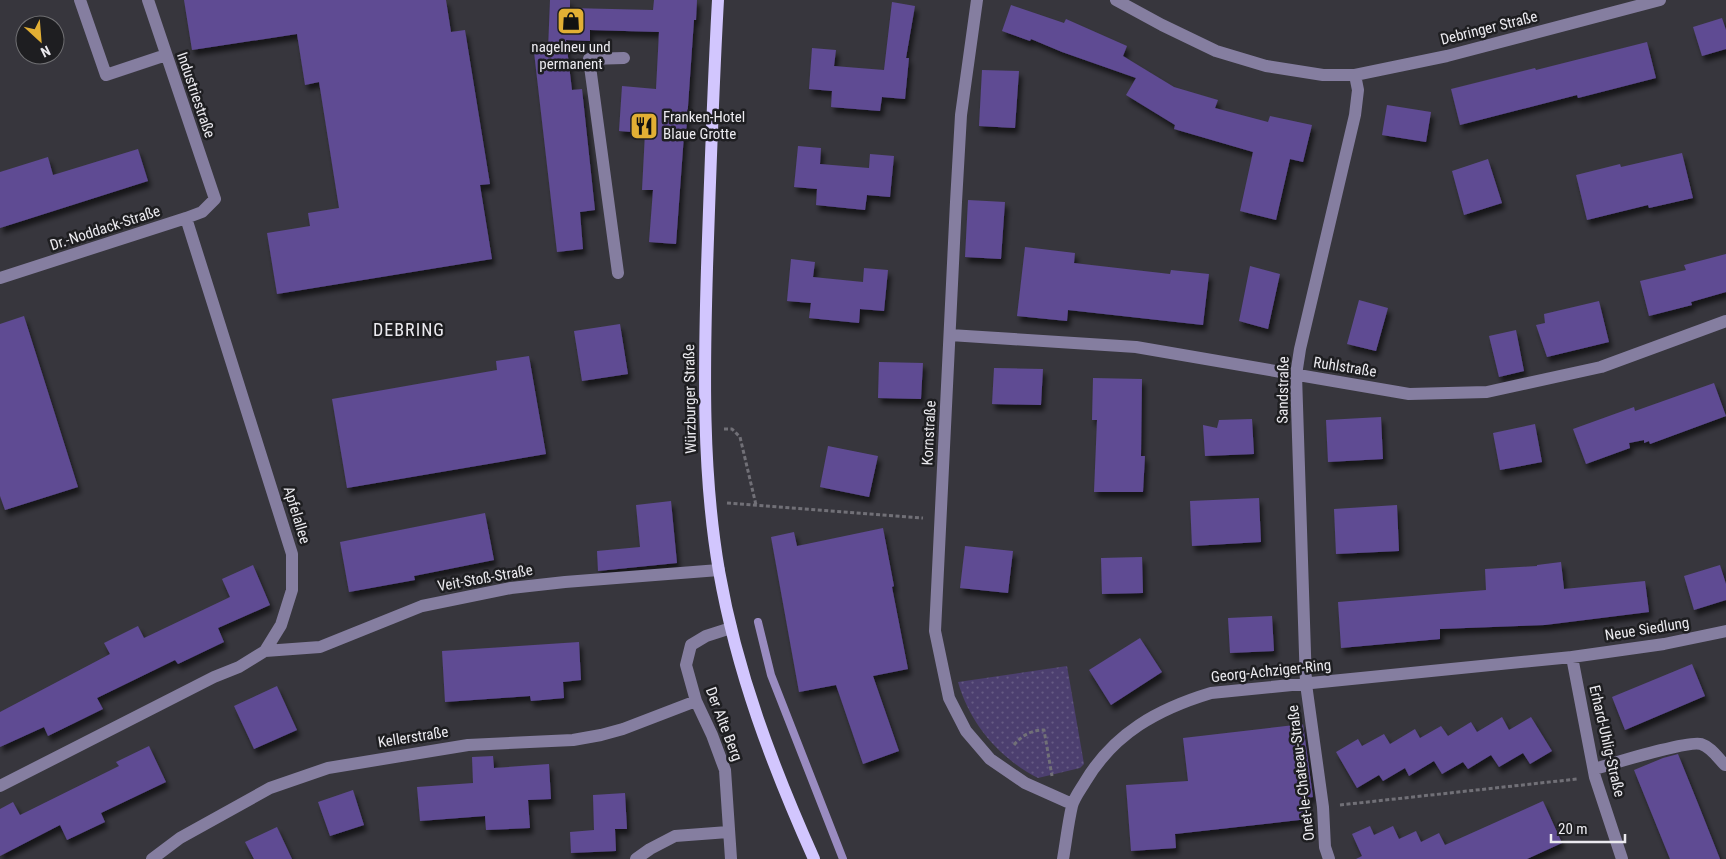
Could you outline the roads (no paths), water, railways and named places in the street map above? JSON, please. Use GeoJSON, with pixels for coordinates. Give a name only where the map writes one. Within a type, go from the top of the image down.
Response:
{"type":"FeatureCollection","features":[{"type":"Feature","properties":{"kind":"main road","name":"Würzburger Straße"},"geometry":{"type":"LineString","coordinates":[[718,0],[712,110],[704,371],[710,502],[719,570],[731,628],[751,702],[782,788],[814,859]]}},
{"type":"Feature","properties":{"kind":"street"},"geometry":{"type":"LineString","coordinates":[[80,0],[106,76],[166,55]]}},
{"type":"Feature","properties":{"kind":"street","name":"Industriestraße"},"geometry":{"type":"LineString","coordinates":[[148,0],[214,199]]}},
{"type":"Feature","properties":{"kind":"street","name":"Kornstraße"},"geometry":{"type":"LineString","coordinates":[[977,0],[961,115],[935,631],[949,698],[966,732],[990,759],[1025,783],[1072,804]]}},
{"type":"Feature","properties":{"kind":"street","name":"Debringer Straße"},"geometry":{"type":"LineString","coordinates":[[1116,0],[1162,26],[1216,51],[1266,66],[1323,75],[1355,75],[1447,56],[1660,0]]}},
{"type":"Feature","properties":{"kind":"street"},"geometry":{"type":"LineString","coordinates":[[618,272],[588,59],[624,58]]}},
{"type":"Feature","properties":{"kind":"street","name":"Sandstraße"},"geometry":{"type":"LineString","coordinates":[[1306,684],[1296,375],[1300,348],[1355,115],[1358,90],[1355,75]]}},
{"type":"Feature","properties":{"kind":"street","name":"Dr.-Noddack-Straße"},"geometry":{"type":"LineString","coordinates":[[0,278],[186,218],[202,212],[214,199]]}},
{"type":"Feature","properties":{"kind":"street","name":"Apfelallee"},"geometry":{"type":"LineString","coordinates":[[0,786],[214,677],[239,667],[265,651],[281,625],[292,590],[292,554],[186,218]]}},
{"type":"Feature","properties":{"kind":"street","name":"Ruhlstraße"},"geometry":{"type":"LineString","coordinates":[[950,335],[1136,347],[1409,394],[1487,392],[1601,367],[1726,321]]}},
{"type":"Feature","properties":{"kind":"street","name":"Veit-Stoß-Straße"},"geometry":{"type":"LineString","coordinates":[[265,651],[320,646],[422,606],[511,588],[719,570]]}},
{"type":"Feature","properties":{"kind":"street","name":"Der Alte Berg"},"geometry":{"type":"LineString","coordinates":[[731,628],[706,636],[691,645],[686,665],[696,701],[712,734],[725,770],[731,859]]}},
{"type":"Feature","properties":{"kind":"street","name":"Neue Siedlung"},"geometry":{"type":"LineString","coordinates":[[1572,657],[1664,644],[1726,632]]}},
{"type":"Feature","properties":{"kind":"street","name":"Georg-Achziger-Ring"},"geometry":{"type":"LineString","coordinates":[[1064,859],[1072,804],[1092,770],[1110,749],[1134,727],[1160,711],[1182,702],[1211,693],[1572,657]]}},
{"type":"Feature","properties":{"kind":"street","name":"Erhard-Uhlig-Straße"},"geometry":{"type":"LineString","coordinates":[[1572,657],[1595,773],[1622,859]]}},
{"type":"Feature","properties":{"kind":"street","name":"Onet-le-Chateau-Straße"},"geometry":{"type":"LineString","coordinates":[[1306,684],[1322,807],[1325,847],[1329,859]]}},
{"type":"Feature","properties":{"kind":"street","name":"Kellerstraße"},"geometry":{"type":"LineString","coordinates":[[152,859],[180,838],[270,788],[328,768],[468,744],[573,740],[601,735],[623,729],[696,701]]}},
{"type":"Feature","properties":{"kind":"street"},"geometry":{"type":"LineString","coordinates":[[1595,773],[1684,745],[1701,744],[1712,751],[1724,765]]}},
{"type":"Feature","properties":{"kind":"street"},"geometry":{"type":"LineString","coordinates":[[636,859],[650,849],[675,836],[728,832]]}},
{"type":"Feature","properties":{"kind":"waterway"},"geometry":{"type":"LineString","coordinates":[[758,622],[771,675],[843,859]]}},
{"type":"Feature","properties":{"kind":"place","name":"nagelneu und permanent"},"geometry":{"type":"Point","coordinates":[571,21]}},
{"type":"Feature","properties":{"kind":"place","name":"Franken-Hotel Blaue Grotte"},"geometry":{"type":"Point","coordinates":[644,126]}},
{"type":"Feature","properties":{"kind":"district","name":"DEBRING"},"geometry":{"type":"Point","coordinates":[409,330]}}]}
